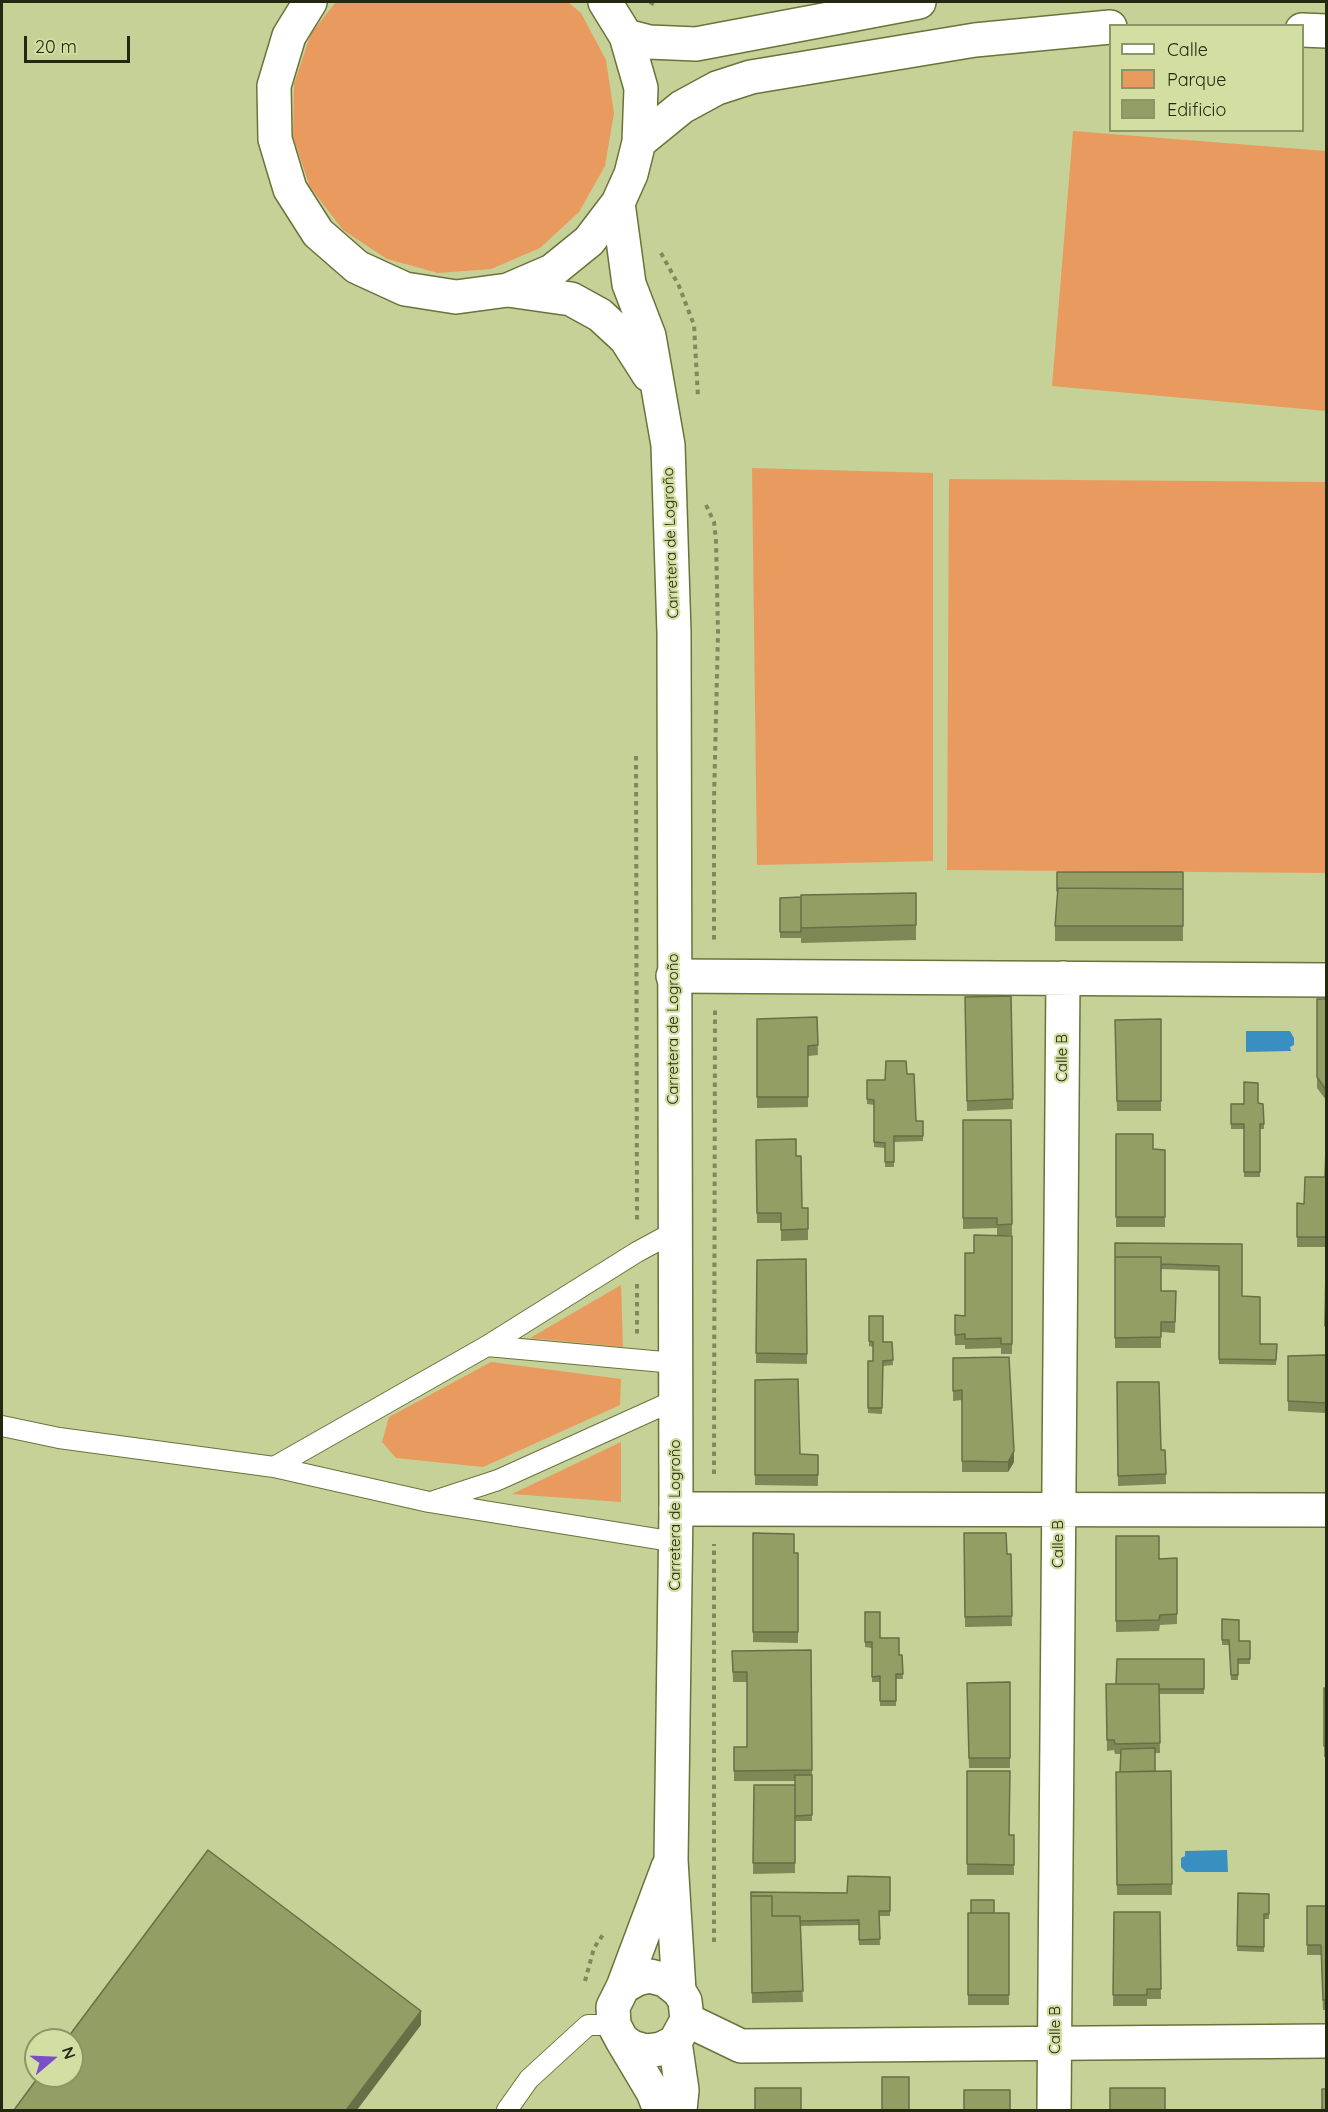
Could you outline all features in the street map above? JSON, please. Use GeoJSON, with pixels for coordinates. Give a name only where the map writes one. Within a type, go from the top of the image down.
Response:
{"type":"FeatureCollection","features":[{"type":"Feature","properties":{"kind":"street"},"geometry":{"type":"LineString","coordinates":[[310,2],[288,36],[274,86],[275,139],[290,189],[318,233],[357,267],[405,289],[456,297],[508,290],[552,271],[589,241],[618,203],[631,174],[639,142],[641,88],[626,36],[605,2]]}},
{"type":"Feature","properties":{"kind":"street"},"geometry":{"type":"LineString","coordinates":[[626,36],[649,42],[696,44],[919,2]]}},
{"type":"Feature","properties":{"kind":"street"},"geometry":{"type":"LineString","coordinates":[[639,142],[682,107],[717,88],[751,77],[975,40],[1109,27]]}},
{"type":"Feature","properties":{"kind":"street"},"geometry":{"type":"LineString","coordinates":[[1304,30],[1326,31]]}},
{"type":"Feature","properties":{"kind":"street","name":"Carretera de Logroño"},"geometry":{"type":"LineString","coordinates":[[618,203],[629,284],[649,336],[655,384],[662,408],[669,457],[674,633],[676,1509],[671,1860],[680,2018],[682,2090],[680,2110]]}},
{"type":"Feature","properties":{"kind":"street"},"geometry":{"type":"LineString","coordinates":[[508,290],[571,299],[600,315],[626,339],[655,384]]}},
{"type":"Feature","properties":{"kind":"street"},"geometry":{"type":"LineString","coordinates":[[673,976],[1326,980]]}},
{"type":"Feature","properties":{"kind":"street","name":"Calle B"},"geometry":{"type":"LineString","coordinates":[[1054,2110],[1063,978]]}},
{"type":"Feature","properties":{"kind":"street"},"geometry":{"type":"LineString","coordinates":[[676,1509],[1326,1510]]}},
{"type":"Feature","properties":{"kind":"street","name":"Carretera de Logroño"},"geometry":{"type":"LineString","coordinates":[[623,1987],[671,1860]]}},
{"type":"Feature","properties":{"kind":"street"},"geometry":{"type":"LineString","coordinates":[[660,2110],[653,2092],[618,2033],[613,2007],[623,1987],[637,1978],[650,1976],[665,1980],[680,2018],[741,2046],[1326,2041]]}},
{"type":"Feature","properties":{"kind":"street"},"geometry":{"type":"LineString","coordinates":[[618,2033],[632,2047],[646,2051],[661,2049],[680,2018]]}},
{"type":"Feature","properties":{"kind":"lane"},"geometry":{"type":"LineString","coordinates":[[274,1467],[487,1346],[637,1252],[674,1232]]}},
{"type":"Feature","properties":{"kind":"lane"},"geometry":{"type":"LineString","coordinates":[[487,1346],[675,1363]]}},
{"type":"Feature","properties":{"kind":"lane"},"geometry":{"type":"LineString","coordinates":[[429,1502],[498,1480],[675,1400]]}},
{"type":"Feature","properties":{"kind":"lane"},"geometry":{"type":"LineString","coordinates":[[2,1426],[59,1438],[274,1467],[429,1502],[676,1542]]}},
{"type":"Feature","properties":{"kind":"lane"},"geometry":{"type":"LineString","coordinates":[[507,2110],[530,2079],[588,2025],[618,2033]]}},
{"type":"Feature","properties":{"kind":"green space"},"geometry":{"type":"Polygon","coordinates":[[[336,2],[568,2],[581,13],[606,60],[614,113],[605,166],[579,212],[540,248],[491,269],[438,273],[387,259],[343,230],[310,187],[293,137],[294,84],[311,33],[336,2]]]}},
{"type":"Feature","properties":{"kind":"green space"},"geometry":{"type":"Polygon","coordinates":[[[1073,131],[1326,151],[1326,411],[1052,386],[1073,131]]]}},
{"type":"Feature","properties":{"kind":"green space"},"geometry":{"type":"Polygon","coordinates":[[[752,468],[933,473],[933,861],[757,865],[752,468]]]}},
{"type":"Feature","properties":{"kind":"green space"},"geometry":{"type":"Polygon","coordinates":[[[949,479],[1326,482],[1326,873],[947,870],[949,479]]]}},
{"type":"Feature","properties":{"kind":"green space"},"geometry":{"type":"Polygon","coordinates":[[[621,1285],[623,1347],[530,1338],[621,1285]]]}},
{"type":"Feature","properties":{"kind":"green space"},"geometry":{"type":"Polygon","coordinates":[[[491,1362],[621,1379],[620,1405],[483,1467],[396,1458],[382,1442],[389,1417],[491,1362]]]}},
{"type":"Feature","properties":{"kind":"green space"},"geometry":{"type":"Polygon","coordinates":[[[621,1442],[621,1502],[512,1494],[621,1442]]]}},
{"type":"Feature","properties":{"kind":"water"},"geometry":{"type":"Polygon","coordinates":[[[1246,1031],[1290,1031],[1294,1038],[1294,1045],[1290,1047],[1291,1051],[1246,1052],[1246,1031]]]}},
{"type":"Feature","properties":{"kind":"water"},"geometry":{"type":"Polygon","coordinates":[[[1227,1850],[1228,1872],[1186,1872],[1181,1867],[1181,1858],[1185,1856],[1185,1851],[1227,1850]]]}},
{"type":"Feature","properties":{"kind":"building"},"geometry":{"type":"Polygon","coordinates":[[[1057,872],[1183,872],[1183,889],[1058,888],[1057,891],[1057,872]]]}},
{"type":"Feature","properties":{"kind":"building"},"geometry":{"type":"Polygon","coordinates":[[[1058,888],[1183,889],[1183,926],[1055,926],[1058,888]]]}},
{"type":"Feature","properties":{"kind":"building"},"geometry":{"type":"Polygon","coordinates":[[[916,893],[916,925],[801,928],[801,895],[916,893]]]}},
{"type":"Feature","properties":{"kind":"building"},"geometry":{"type":"Polygon","coordinates":[[[801,897],[801,932],[780,932],[780,898],[801,897]]]}},
{"type":"Feature","properties":{"kind":"building"},"geometry":{"type":"Polygon","coordinates":[[[1011,996],[1013,1099],[967,1101],[965,997],[1011,996]]]}},
{"type":"Feature","properties":{"kind":"building"},"geometry":{"type":"Polygon","coordinates":[[[1317,999],[1326,999],[1326,1090],[1317,1077],[1317,999]]]}},
{"type":"Feature","properties":{"kind":"building"},"geometry":{"type":"Polygon","coordinates":[[[817,1017],[818,1045],[808,1046],[808,1097],[757,1097],[757,1019],[817,1017]]]}},
{"type":"Feature","properties":{"kind":"building"},"geometry":{"type":"Polygon","coordinates":[[[1161,1019],[1161,1101],[1117,1101],[1115,1020],[1161,1019]]]}},
{"type":"Feature","properties":{"kind":"building"},"geometry":{"type":"Polygon","coordinates":[[[886,1061],[906,1061],[907,1074],[914,1074],[916,1121],[923,1121],[923,1136],[894,1136],[894,1162],[885,1162],[885,1143],[874,1142],[874,1100],[867,1099],[867,1080],[885,1080],[886,1061]]]}},
{"type":"Feature","properties":{"kind":"building"},"geometry":{"type":"Polygon","coordinates":[[[1244,1082],[1258,1083],[1258,1103],[1263,1104],[1264,1124],[1260,1124],[1260,1172],[1244,1172],[1244,1124],[1231,1124],[1231,1104],[1244,1104],[1244,1082]]]}},
{"type":"Feature","properties":{"kind":"building"},"geometry":{"type":"Polygon","coordinates":[[[963,1120],[1011,1120],[1012,1224],[997,1225],[997,1218],[963,1218],[963,1120]]]}},
{"type":"Feature","properties":{"kind":"building"},"geometry":{"type":"Polygon","coordinates":[[[1116,1134],[1153,1134],[1153,1149],[1165,1150],[1165,1217],[1116,1217],[1116,1134]]]}},
{"type":"Feature","properties":{"kind":"building"},"geometry":{"type":"Polygon","coordinates":[[[796,1139],[796,1156],[801,1156],[802,1208],[808,1208],[808,1229],[781,1230],[781,1213],[757,1213],[756,1140],[796,1139]]]}},
{"type":"Feature","properties":{"kind":"building"},"geometry":{"type":"Polygon","coordinates":[[[1326,1148],[1326,1237],[1297,1237],[1297,1203],[1304,1204],[1305,1177],[1325,1177],[1326,1148]]]}},
{"type":"Feature","properties":{"kind":"building"},"geometry":{"type":"Polygon","coordinates":[[[974,1235],[1012,1236],[1012,1344],[1001,1344],[1001,1338],[965,1339],[965,1334],[955,1335],[955,1315],[965,1316],[965,1253],[974,1253],[974,1235]]]}},
{"type":"Feature","properties":{"kind":"building"},"geometry":{"type":"Polygon","coordinates":[[[1115,1243],[1242,1244],[1242,1296],[1260,1297],[1260,1344],[1277,1344],[1276,1360],[1219,1359],[1219,1266],[1161,1264],[1161,1257],[1115,1257],[1115,1243]]]}},
{"type":"Feature","properties":{"kind":"building"},"geometry":{"type":"Polygon","coordinates":[[[1115,1257],[1161,1257],[1161,1291],[1176,1291],[1175,1322],[1161,1322],[1161,1337],[1115,1338],[1115,1257]]]}},
{"type":"Feature","properties":{"kind":"building"},"geometry":{"type":"Polygon","coordinates":[[[806,1259],[807,1354],[756,1353],[757,1260],[806,1259]]]}},
{"type":"Feature","properties":{"kind":"building"},"geometry":{"type":"Polygon","coordinates":[[[1326,1266],[1326,1326],[1325,1326],[1326,1266]]]}},
{"type":"Feature","properties":{"kind":"building"},"geometry":{"type":"Polygon","coordinates":[[[869,1316],[883,1316],[883,1342],[892,1342],[893,1360],[883,1361],[882,1408],[868,1408],[868,1361],[873,1361],[873,1342],[869,1341],[869,1316]]]}},
{"type":"Feature","properties":{"kind":"building"},"geometry":{"type":"Polygon","coordinates":[[[1326,1355],[1326,1403],[1288,1401],[1288,1356],[1326,1355]]]}},
{"type":"Feature","properties":{"kind":"building"},"geometry":{"type":"Polygon","coordinates":[[[1009,1357],[1014,1451],[1008,1462],[962,1461],[962,1390],[953,1391],[953,1358],[1009,1357]]]}},
{"type":"Feature","properties":{"kind":"building"},"geometry":{"type":"Polygon","coordinates":[[[798,1379],[800,1454],[818,1455],[818,1475],[755,1475],[755,1380],[798,1379]]]}},
{"type":"Feature","properties":{"kind":"building"},"geometry":{"type":"Polygon","coordinates":[[[1117,1382],[1159,1382],[1161,1450],[1165,1450],[1166,1474],[1118,1476],[1117,1382]]]}},
{"type":"Feature","properties":{"kind":"building"},"geometry":{"type":"Polygon","coordinates":[[[753,1533],[794,1534],[794,1553],[798,1553],[798,1632],[753,1632],[753,1533]]]}},
{"type":"Feature","properties":{"kind":"building"},"geometry":{"type":"Polygon","coordinates":[[[964,1533],[1006,1533],[1007,1554],[1011,1554],[1012,1616],[965,1617],[964,1533]]]}},
{"type":"Feature","properties":{"kind":"building"},"geometry":{"type":"Polygon","coordinates":[[[1116,1536],[1159,1536],[1159,1559],[1177,1558],[1177,1614],[1160,1615],[1159,1620],[1116,1621],[1116,1536]]]}},
{"type":"Feature","properties":{"kind":"building"},"geometry":{"type":"Polygon","coordinates":[[[865,1612],[880,1612],[880,1638],[899,1638],[899,1655],[902,1655],[903,1674],[896,1674],[896,1701],[880,1701],[880,1676],[872,1677],[872,1642],[865,1642],[865,1612]]]}},
{"type":"Feature","properties":{"kind":"building"},"geometry":{"type":"Polygon","coordinates":[[[1222,1619],[1239,1620],[1239,1641],[1250,1641],[1250,1659],[1238,1659],[1238,1675],[1231,1675],[1229,1640],[1222,1640],[1222,1619]]]}},
{"type":"Feature","properties":{"kind":"building"},"geometry":{"type":"Polygon","coordinates":[[[811,1650],[812,1770],[734,1771],[734,1747],[747,1747],[747,1672],[733,1672],[732,1651],[811,1650]]]}},
{"type":"Feature","properties":{"kind":"building"},"geometry":{"type":"Polygon","coordinates":[[[1117,1659],[1204,1659],[1204,1689],[1159,1689],[1159,1684],[1116,1684],[1117,1659]]]}},
{"type":"Feature","properties":{"kind":"building"},"geometry":{"type":"Polygon","coordinates":[[[1010,1682],[1010,1758],[969,1758],[967,1683],[1010,1682]]]}},
{"type":"Feature","properties":{"kind":"building"},"geometry":{"type":"Polygon","coordinates":[[[1106,1684],[1159,1684],[1160,1743],[1115,1744],[1114,1740],[1107,1740],[1106,1684]]]}},
{"type":"Feature","properties":{"kind":"building"},"geometry":{"type":"Polygon","coordinates":[[[1324,1688],[1326,1688],[1326,1746],[1324,1746],[1324,1688]]]}},
{"type":"Feature","properties":{"kind":"building"},"geometry":{"type":"Polygon","coordinates":[[[1155,1748],[1155,1771],[1120,1772],[1121,1749],[1155,1748]]]}},
{"type":"Feature","properties":{"kind":"building"},"geometry":{"type":"Polygon","coordinates":[[[967,1771],[1010,1771],[1009,1835],[1014,1835],[1014,1865],[967,1864],[967,1771]]]}},
{"type":"Feature","properties":{"kind":"building"},"geometry":{"type":"Polygon","coordinates":[[[1171,1771],[1172,1884],[1117,1885],[1116,1772],[1171,1771]]]}},
{"type":"Feature","properties":{"kind":"building"},"geometry":{"type":"Polygon","coordinates":[[[795,1775],[812,1775],[812,1815],[795,1816],[795,1775]]]}},
{"type":"Feature","properties":{"kind":"building"},"geometry":{"type":"Polygon","coordinates":[[[754,1785],[795,1785],[795,1863],[753,1863],[754,1785]]]}},
{"type":"Feature","properties":{"kind":"building"},"geometry":{"type":"Polygon","coordinates":[[[208,1850],[421,2011],[346,2110],[14,2110],[30,2088],[84,2088],[84,2028],[75,2028],[208,1850]]]}},
{"type":"Feature","properties":{"kind":"building"},"geometry":{"type":"Polygon","coordinates":[[[848,1876],[890,1877],[890,1911],[879,1911],[880,1939],[859,1940],[859,1920],[800,1921],[800,1916],[772,1916],[772,1896],[751,1896],[751,1892],[847,1893],[848,1876]]]}},
{"type":"Feature","properties":{"kind":"building"},"geometry":{"type":"Polygon","coordinates":[[[1238,1893],[1269,1894],[1269,1914],[1264,1914],[1264,1947],[1237,1946],[1238,1893]]]}},
{"type":"Feature","properties":{"kind":"building"},"geometry":{"type":"Polygon","coordinates":[[[751,1896],[772,1896],[772,1916],[800,1916],[803,1991],[752,1993],[751,1896]]]}},
{"type":"Feature","properties":{"kind":"building"},"geometry":{"type":"Polygon","coordinates":[[[971,1900],[994,1900],[994,1913],[971,1913],[971,1900]]]}},
{"type":"Feature","properties":{"kind":"building"},"geometry":{"type":"Polygon","coordinates":[[[1307,1906],[1326,1906],[1326,2000],[1323,2000],[1321,1945],[1307,1945],[1307,1906]]]}},
{"type":"Feature","properties":{"kind":"building"},"geometry":{"type":"Polygon","coordinates":[[[1114,1912],[1160,1912],[1161,1989],[1147,1989],[1147,1995],[1113,1995],[1114,1912]]]}},
{"type":"Feature","properties":{"kind":"building"},"geometry":{"type":"Polygon","coordinates":[[[968,1913],[1009,1913],[1009,1995],[968,1995],[968,1913]]]}},
{"type":"Feature","properties":{"kind":"building"},"geometry":{"type":"Polygon","coordinates":[[[882,2077],[909,2077],[909,2110],[882,2110],[882,2077]]]}},
{"type":"Feature","properties":{"kind":"building"},"geometry":{"type":"Polygon","coordinates":[[[755,2088],[801,2088],[801,2110],[755,2110],[755,2088]]]}},
{"type":"Feature","properties":{"kind":"building"},"geometry":{"type":"Polygon","coordinates":[[[1110,2088],[1165,2088],[1165,2110],[1110,2110],[1110,2088]]]}},
{"type":"Feature","properties":{"kind":"building"},"geometry":{"type":"Polygon","coordinates":[[[1322,2089],[1326,2089],[1326,2110],[1322,2110],[1322,2089]]]}},
{"type":"Feature","properties":{"kind":"building"},"geometry":{"type":"Polygon","coordinates":[[[964,2090],[1010,2090],[1010,2110],[964,2110],[964,2090]]]}}]}
